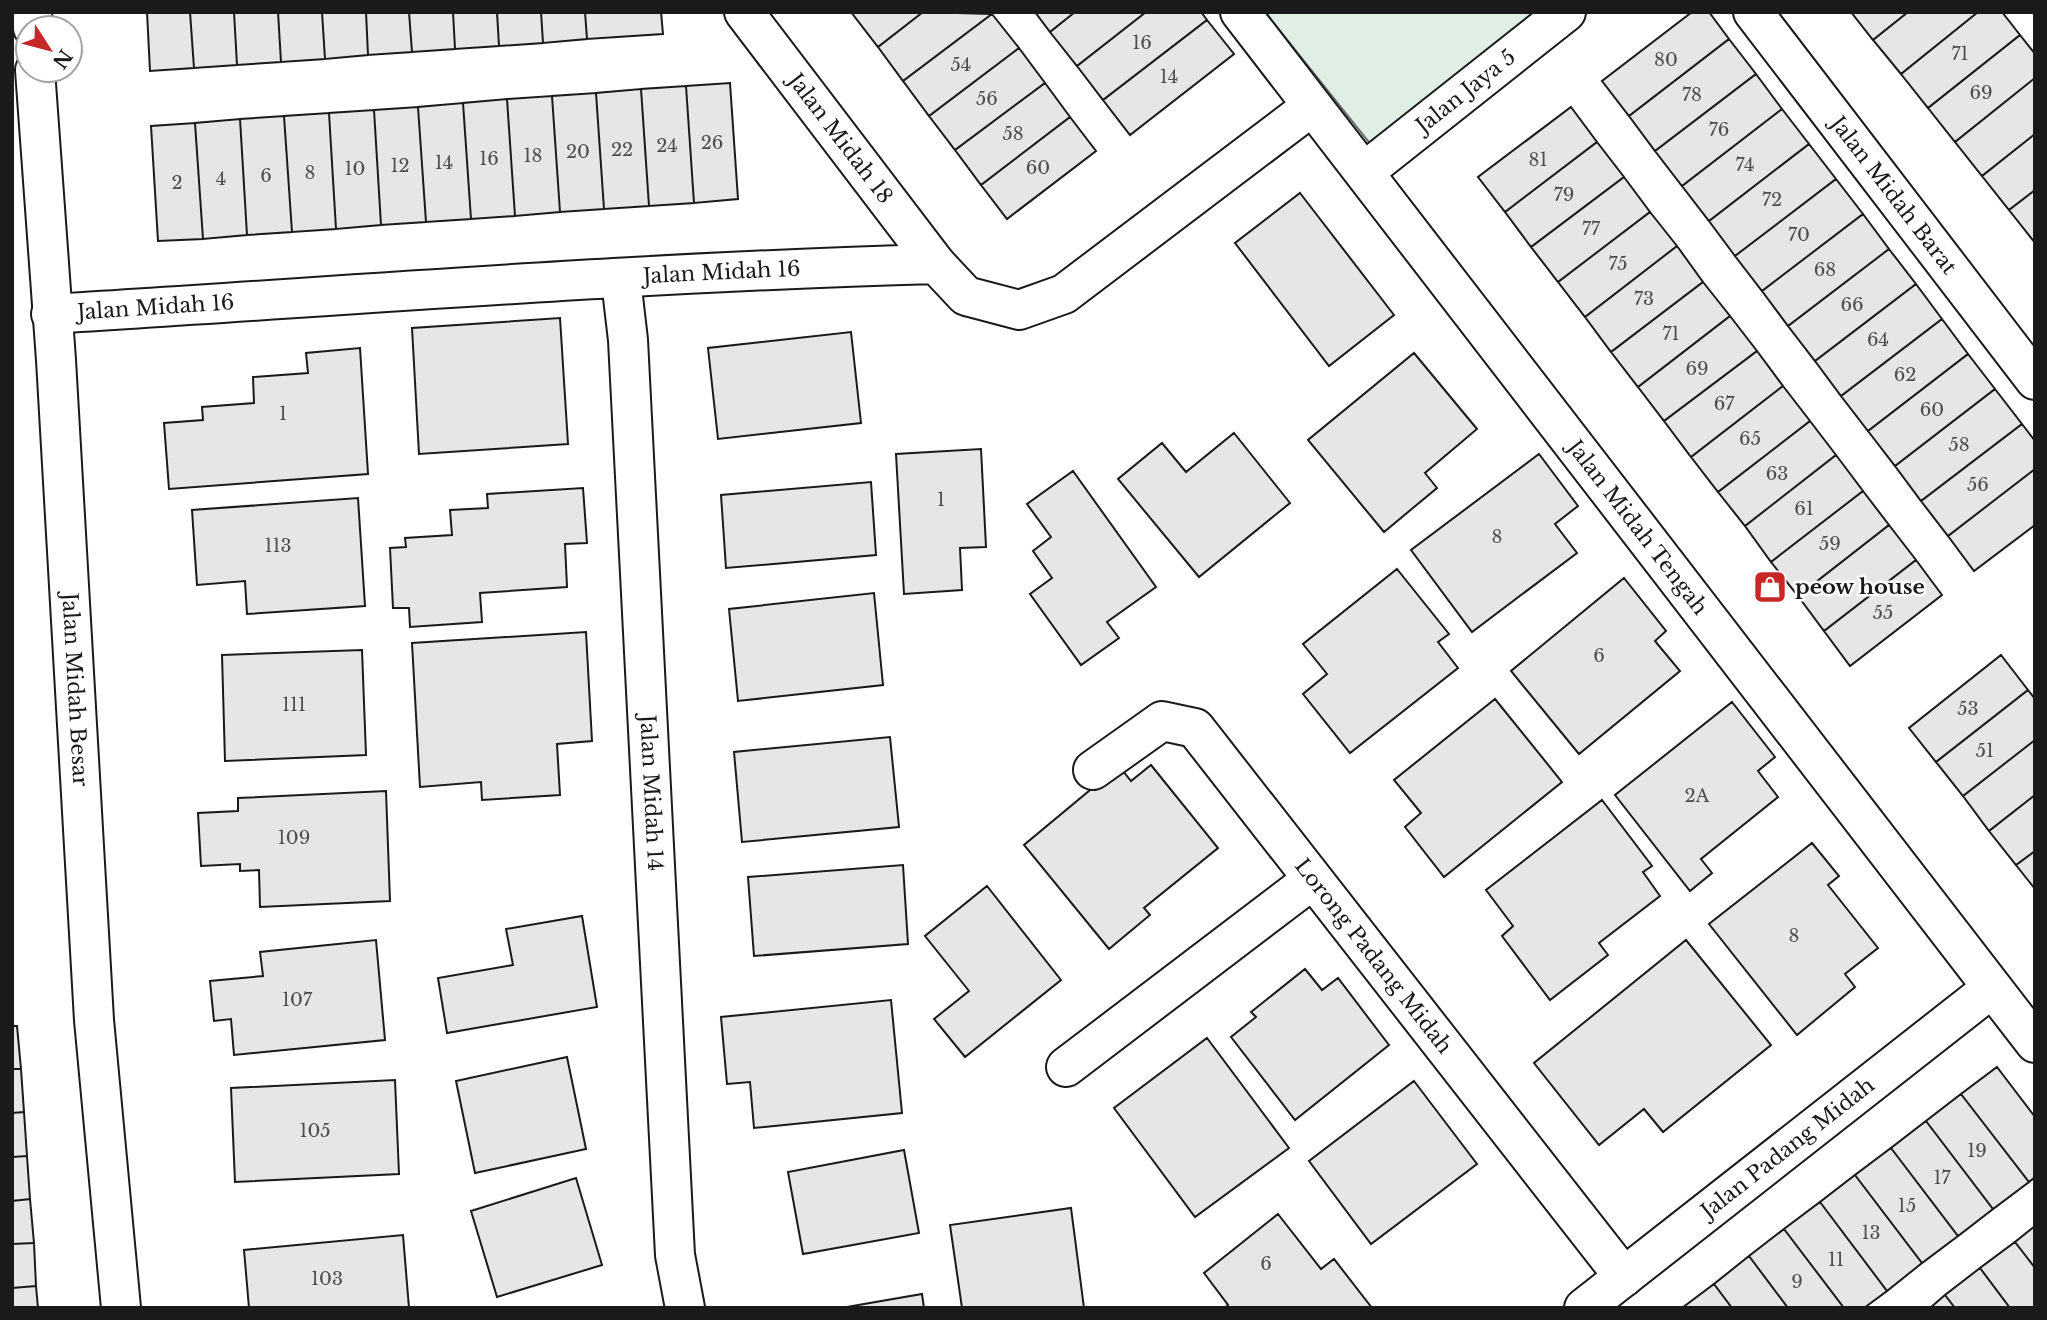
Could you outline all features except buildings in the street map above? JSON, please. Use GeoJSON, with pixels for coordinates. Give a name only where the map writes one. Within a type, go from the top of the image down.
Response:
{"type":"FeatureCollection","features":[{"type":"Feature","properties":{"kind":"street","name":"Jalan Midah 18"},"geometry":{"type":"LineString","coordinates":[[744,12],[936,264]]}},
{"type":"Feature","properties":{"kind":"street","name":"Jalan Midah Tengah"},"geometry":{"type":"LineString","coordinates":[[1240,12],[2035,1043]]}},
{"type":"Feature","properties":{"kind":"street","name":"Jalan Jaya 5"},"geometry":{"type":"LineString","coordinates":[[1364,172],[1566,12]]}},
{"type":"Feature","properties":{"kind":"street","name":"Jalan Midah Barat"},"geometry":{"type":"LineString","coordinates":[[1752,12],[2035,380]]}},
{"type":"Feature","properties":{"kind":"street","name":"Jalan Midah Besar"},"geometry":{"type":"LineString","coordinates":[[36,84],[94,1020],[121,1308]]}},
{"type":"Feature","properties":{"kind":"street"},"geometry":{"type":"LineString","coordinates":[[936,264],[966,296],[1019,310],[1063,294],[1311,107]]}},
{"type":"Feature","properties":{"kind":"street","name":"Jalan Midah 16"},"geometry":{"type":"LineString","coordinates":[[51,314],[621,280],[751,269],[936,264]]}},
{"type":"Feature","properties":{"kind":"street","name":"Jalan Midah 14"},"geometry":{"type":"LineString","coordinates":[[621,280],[628,340],[675,1255],[685,1308]]}},
{"type":"Feature","properties":{"kind":"street","name":"Lorong Padang Midah"},"geometry":{"type":"LineString","coordinates":[[1094,770],[1162,721],[1195,728],[1624,1277]]}},
{"type":"Feature","properties":{"kind":"street"},"geometry":{"type":"LineString","coordinates":[[1066,1066],[1312,880]]}},
{"type":"Feature","properties":{"kind":"street","name":"Jalan Padang Midah"},"geometry":{"type":"LineString","coordinates":[[1584,1308],[1993,988]]}},
{"type":"Feature","properties":{"kind":"green space"},"geometry":{"type":"Polygon","coordinates":[[[1265,12],[1540,12],[1372,146],[1265,12]]]}},
{"type":"Feature","properties":{"kind":"place","name":"peow house"},"geometry":{"type":"Point","coordinates":[1770,587]}}]}
